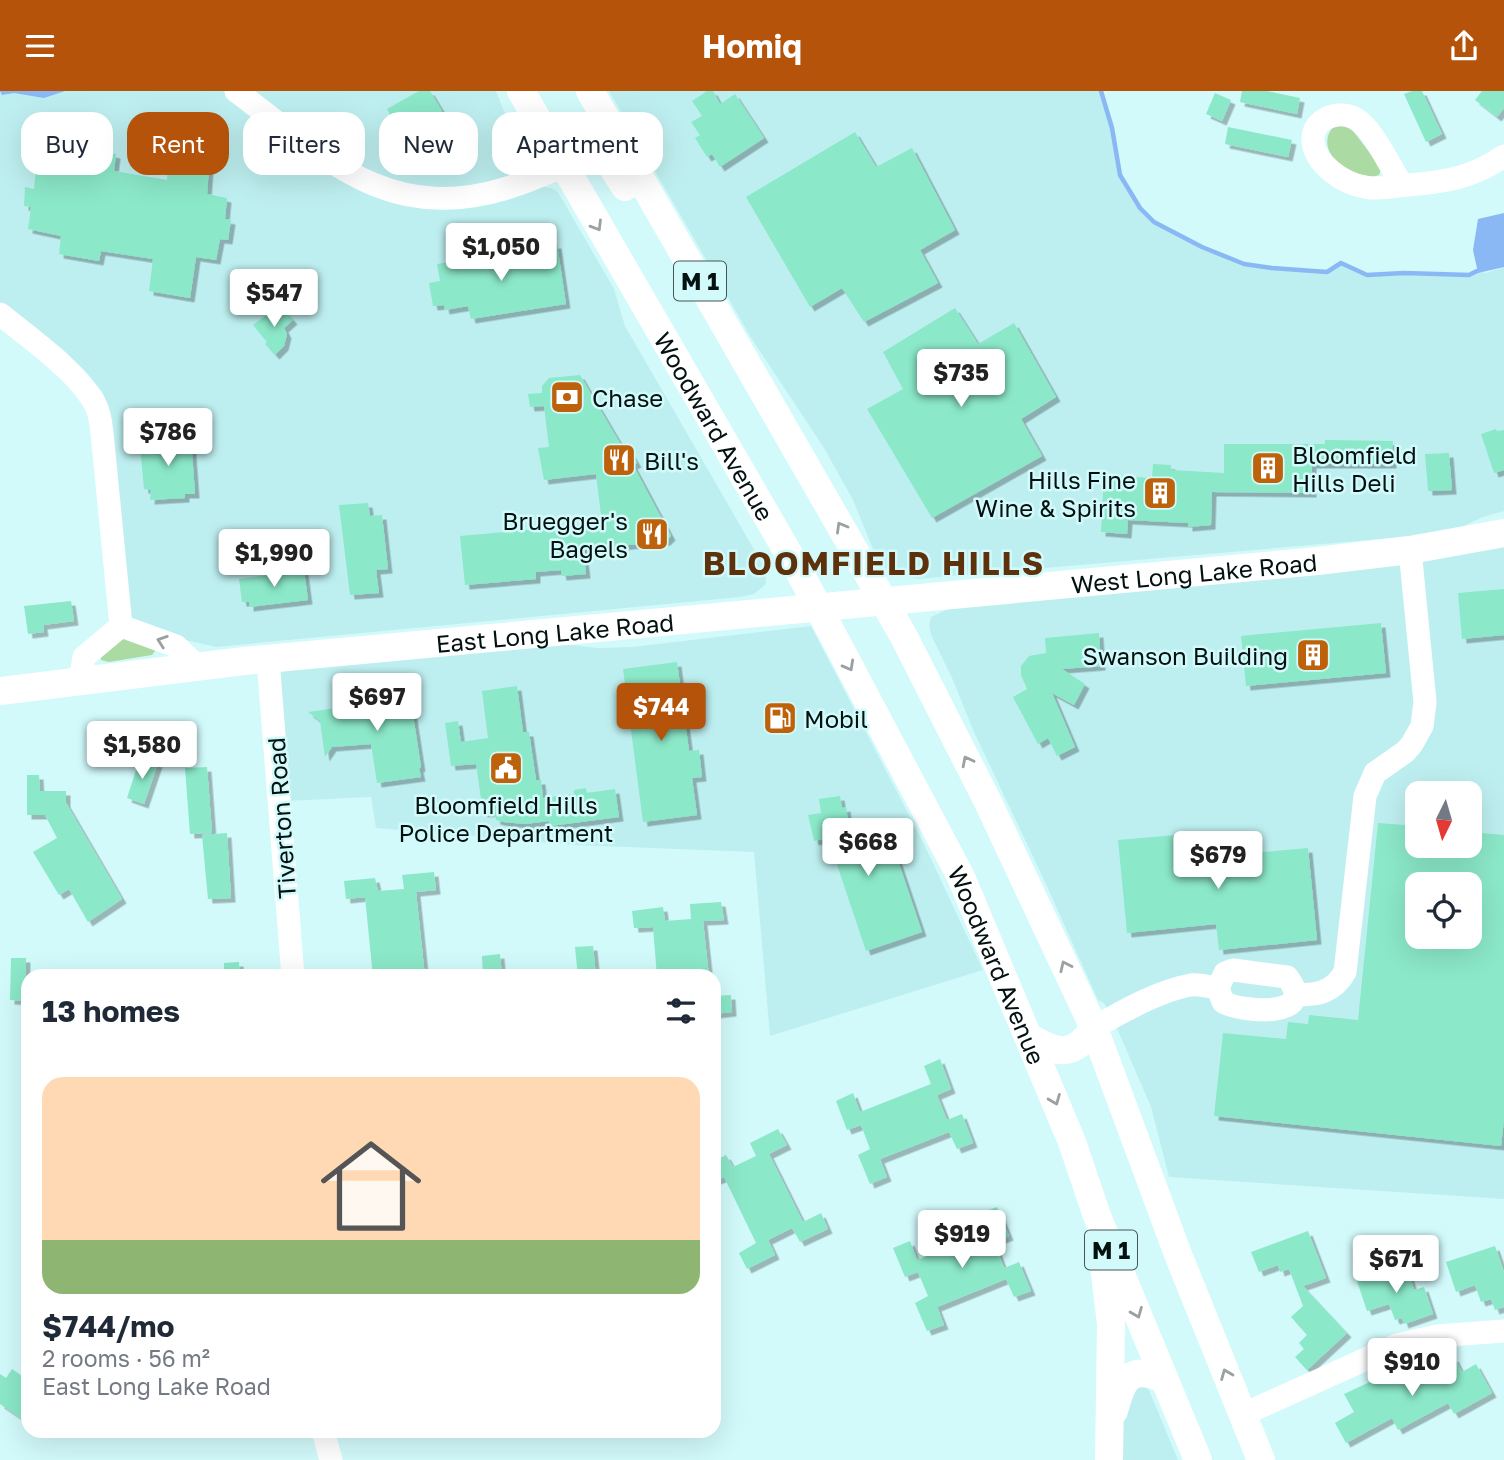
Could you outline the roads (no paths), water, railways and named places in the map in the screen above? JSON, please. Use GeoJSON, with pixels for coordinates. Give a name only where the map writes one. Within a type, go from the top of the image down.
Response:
{"type":"FeatureCollection","features":[{"type":"Feature","properties":{"kind":"main road","name":"Woodward Avenue"},"geometry":{"type":"LineString","coordinates":[[521,91],[533,112]]}},
{"type":"Feature","properties":{"kind":"main road","name":"M 1"},"geometry":{"type":"LineString","coordinates":[[590,91],[883,601],[988,802],[1094,1028],[1179,1257],[1261,1460]]}},
{"type":"Feature","properties":{"kind":"main road","name":"Woodward Avenue"},"geometry":{"type":"LineString","coordinates":[[569,175],[817,606],[961,877],[1072,1142],[1097,1216],[1200,1460]]}},
{"type":"Feature","properties":{"kind":"main road"},"geometry":{"type":"LineString","coordinates":[[617,175],[770,440],[809,472]]}},
{"type":"Feature","properties":{"kind":"main road","name":"West Long Lake Road"},"geometry":{"type":"LineString","coordinates":[[817,606],[1124,580],[1410,550],[1504,533]]}},
{"type":"Feature","properties":{"kind":"main road","name":"East Long Lake Road"},"geometry":{"type":"LineString","coordinates":[[0,691],[197,666],[817,606]]}},
{"type":"Feature","properties":{"kind":"main road"},"geometry":{"type":"LineString","coordinates":[[1029,1037],[1049,1049],[1073,1049],[1084,1042],[1094,1028]]}},
{"type":"Feature","properties":{"kind":"main road"},"geometry":{"type":"LineString","coordinates":[[1097,1216],[1111,1324],[1110,1460]]}},
{"type":"Feature","properties":{"kind":"main road"},"geometry":{"type":"LineString","coordinates":[[1111,1420],[1120,1388],[1125,1381],[1140,1373],[1150,1373],[1164,1379]]}},
{"type":"Feature","properties":{"kind":"street"},"geometry":{"type":"LineString","coordinates":[[236,91],[351,175],[379,188],[406,196],[436,199],[474,196],[503,189],[540,175]]}},
{"type":"Feature","properties":{"kind":"street"},"geometry":{"type":"LineString","coordinates":[[1402,185],[1439,182],[1475,174],[1504,156]]}},
{"type":"Feature","properties":{"kind":"street"},"geometry":{"type":"LineString","coordinates":[[0,314],[74,378],[97,407],[102,433],[121,626]]}},
{"type":"Feature","properties":{"kind":"street"},"geometry":{"type":"LineString","coordinates":[[1295,995],[1313,995],[1331,989],[1345,972],[1365,796],[1375,773],[1412,744],[1424,718],[1425,702],[1410,550]]}},
{"type":"Feature","properties":{"kind":"street"},"geometry":{"type":"LineString","coordinates":[[121,626],[176,646],[197,666]]}},
{"type":"Feature","properties":{"kind":"street"},"geometry":{"type":"LineString","coordinates":[[80,680],[84,657],[121,626]]}},
{"type":"Feature","properties":{"kind":"street","name":"Tiverton Road"},"geometry":{"type":"LineString","coordinates":[[268,659],[292,969]]}},
{"type":"Feature","properties":{"kind":"street"},"geometry":{"type":"LineString","coordinates":[[1233,970],[1287,977],[1293,983],[1295,995],[1292,1003],[1285,1009],[1230,1006],[1223,1002],[1218,988],[1225,973],[1233,970]]}},
{"type":"Feature","properties":{"kind":"street"},"geometry":{"type":"LineString","coordinates":[[1094,1028],[1118,1014],[1174,990],[1193,985],[1218,988]]}},
{"type":"Feature","properties":{"kind":"street"},"geometry":{"type":"LineString","coordinates":[[1242,1415],[1345,1366],[1405,1342],[1504,1331]]}},
{"type":"Feature","properties":{"kind":"water"},"geometry":{"type":"Polygon","coordinates":[[[0,91],[65,91],[44,98],[14,93],[2,95],[0,91]]]}},
{"type":"Feature","properties":{"kind":"water"},"geometry":{"type":"Polygon","coordinates":[[[1504,213],[1504,267],[1478,273],[1473,250],[1478,219],[1504,213]]]}},
{"type":"Feature","properties":{"kind":"waterway"},"geometry":{"type":"LineString","coordinates":[[1101,91],[1112,128],[1120,175],[1140,208],[1154,222],[1202,247],[1244,264],[1272,268],[1327,272],[1341,263],[1367,275],[1469,275],[1477,271]]}},
{"type":"Feature","properties":{"kind":"place","name":"Chase"},"geometry":{"type":"Point","coordinates":[567,397]}},
{"type":"Feature","properties":{"kind":"place","name":"Bill's"},"geometry":{"type":"Point","coordinates":[619,460]}},
{"type":"Feature","properties":{"kind":"place","name":"Bloomfield Hills Deli"},"geometry":{"type":"Point","coordinates":[1268,468]}},
{"type":"Feature","properties":{"kind":"place","name":"Hills Fine Wine & Spirits"},"geometry":{"type":"Point","coordinates":[1160,493]}},
{"type":"Feature","properties":{"kind":"place","name":"Bruegger's Bagels"},"geometry":{"type":"Point","coordinates":[652,534]}},
{"type":"Feature","properties":{"kind":"place","name":"Swanson Building"},"geometry":{"type":"Point","coordinates":[1313,655]}},
{"type":"Feature","properties":{"kind":"place","name":"Mobil"},"geometry":{"type":"Point","coordinates":[780,718]}},
{"type":"Feature","properties":{"kind":"place","name":"Bloomfield Hills Police Department"},"geometry":{"type":"Point","coordinates":[506,768]}},
{"type":"Feature","properties":{"kind":"district","name":"BLOOMFIELD HILLS"},"geometry":{"type":"Point","coordinates":[874,563]}}]}
